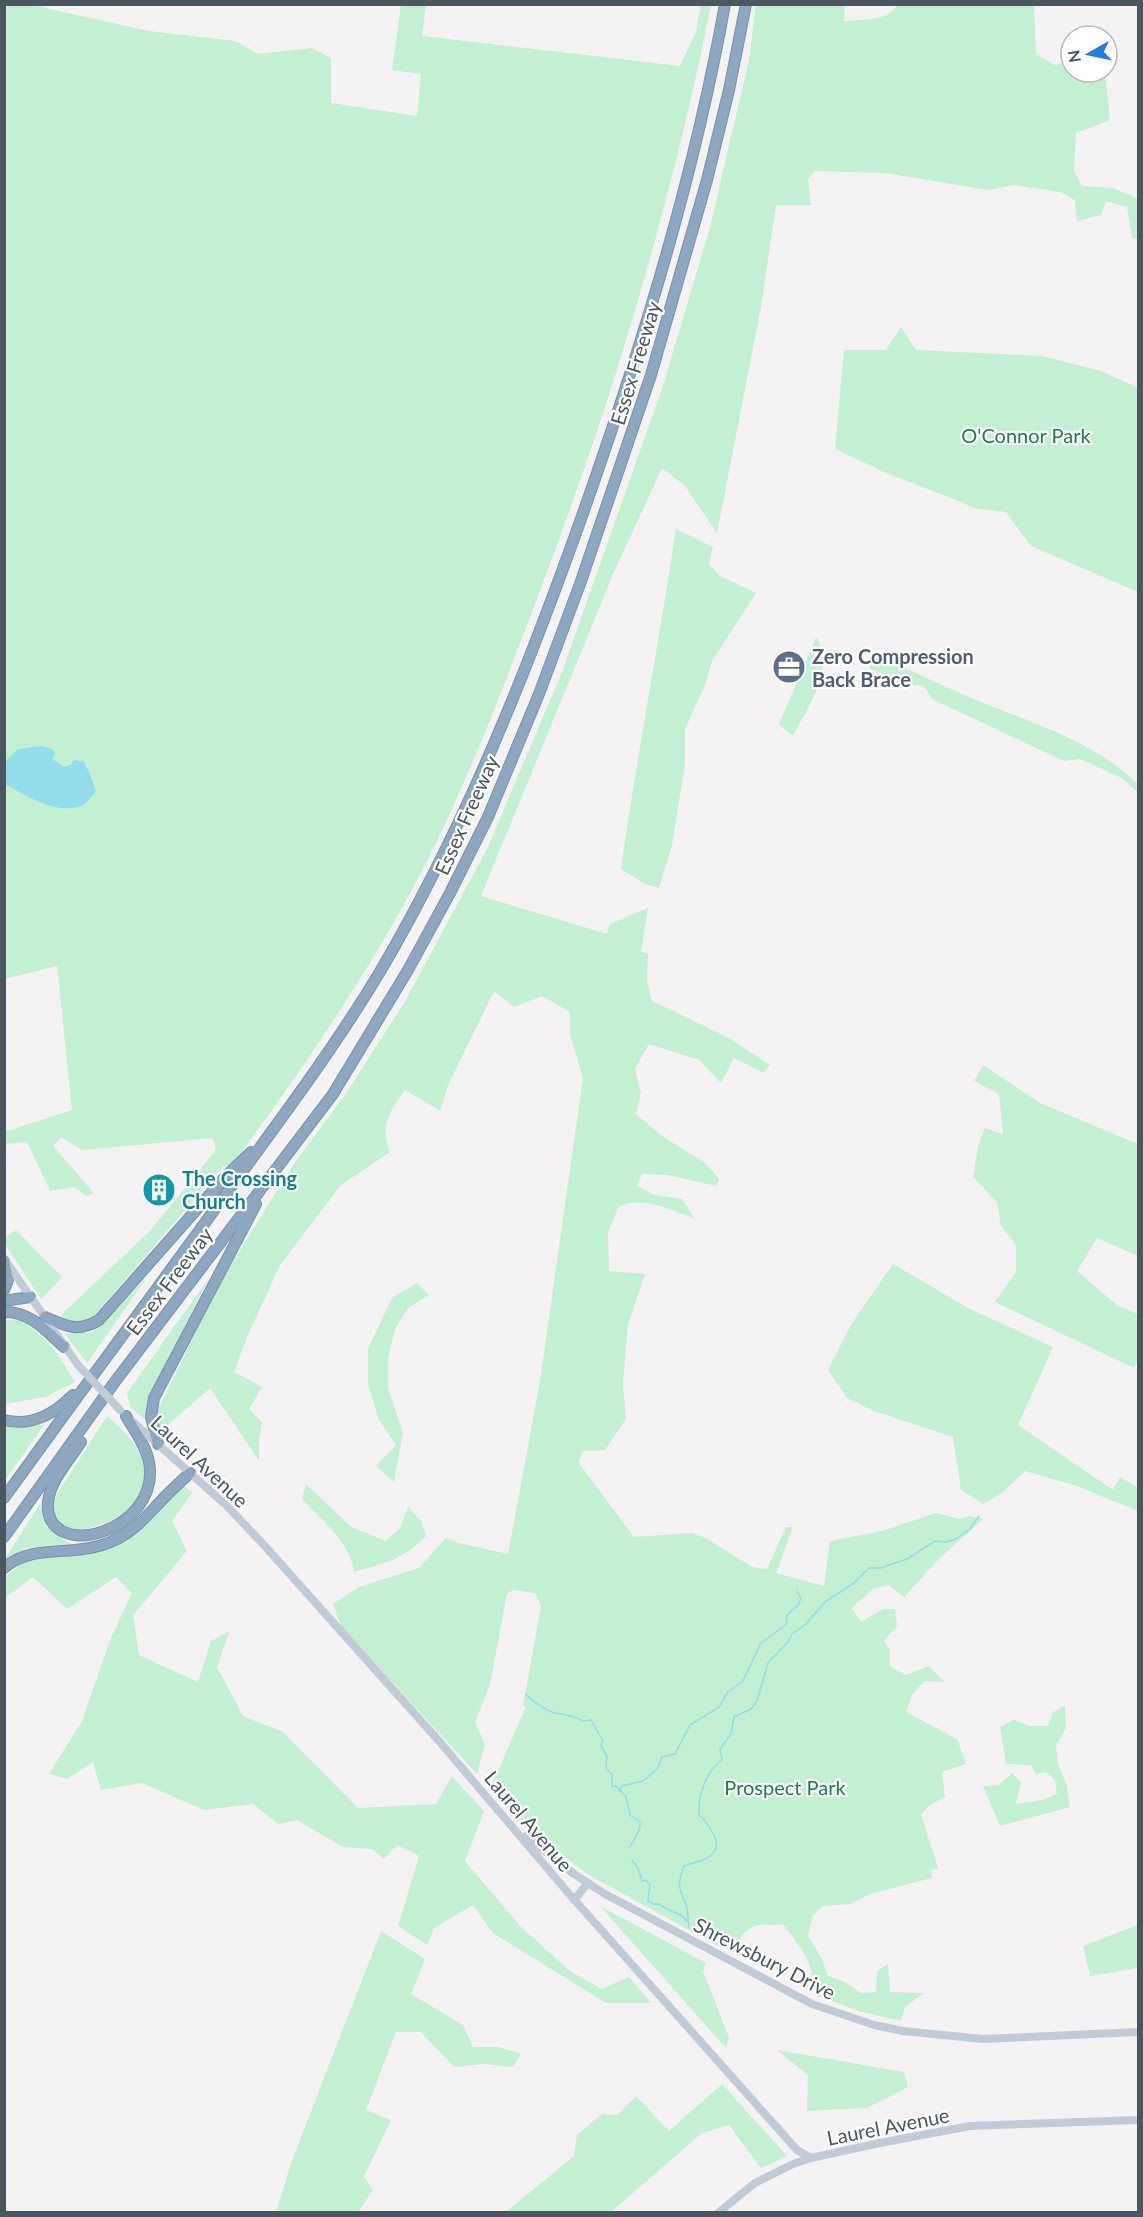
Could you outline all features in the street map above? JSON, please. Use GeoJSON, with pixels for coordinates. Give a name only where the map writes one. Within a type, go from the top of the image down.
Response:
{"type":"FeatureCollection","features":[{"type":"Feature","properties":{"kind":"highway","name":"Essex Freeway"},"geometry":{"type":"LineString","coordinates":[[4,1498],[340,1035],[415,910],[457,825],[497,737],[561,575],[624,390],[658,280],[690,164],[706,101],[725,4]]}},
{"type":"Feature","properties":{"kind":"highway","name":"Essex Freeway"},"geometry":{"type":"LineString","coordinates":[[4,1537],[135,1356],[333,1094],[408,970],[450,894],[488,817],[539,694],[609,504],[670,314],[718,137],[746,4]]}},
{"type":"Feature","properties":{"kind":"highway"},"geometry":{"type":"LineString","coordinates":[[45,1317],[67,1327],[80,1328],[99,1320],[226,1175],[270,1133]]}},
{"type":"Feature","properties":{"kind":"highway"},"geometry":{"type":"LineString","coordinates":[[158,1444],[151,1417],[153,1398],[272,1174]]}},
{"type":"Feature","properties":{"kind":"highway"},"geometry":{"type":"LineString","coordinates":[[4,1260],[8,1276],[4,1290]]}},
{"type":"Feature","properties":{"kind":"highway"},"geometry":{"type":"LineString","coordinates":[[4,1301],[30,1297]]}},
{"type":"Feature","properties":{"kind":"highway"},"geometry":{"type":"LineString","coordinates":[[4,1312],[26,1316],[38,1323],[64,1347]]}},
{"type":"Feature","properties":{"kind":"highway"},"geometry":{"type":"LineString","coordinates":[[123,1413],[149,1462],[149,1476],[142,1503],[126,1520],[113,1527],[84,1535],[73,1536],[64,1532],[51,1519],[48,1502],[51,1490],[135,1356]]}},
{"type":"Feature","properties":{"kind":"highway"},"geometry":{"type":"LineString","coordinates":[[4,1420],[20,1423],[46,1416],[71,1397],[106,1357]]}},
{"type":"Feature","properties":{"kind":"highway"},"geometry":{"type":"LineString","coordinates":[[4,1568],[21,1557],[86,1548],[115,1539],[143,1522],[190,1473]]}},
{"type":"Feature","properties":{"kind":"main road","name":"Laurel Avenue"},"geometry":{"type":"LineString","coordinates":[[4,1260],[78,1365],[123,1413],[228,1507],[263,1544],[513,1827],[574,1900],[797,2150],[811,2158],[970,2126],[1138,2120]]}},
{"type":"Feature","properties":{"kind":"main road","name":"Shrewsbury Drive"},"geometry":{"type":"LineString","coordinates":[[513,1827],[588,1883],[802,1999],[874,2025],[903,2031],[983,2039],[1138,2032]]}},
{"type":"Feature","properties":{"kind":"main road"},"geometry":{"type":"LineString","coordinates":[[574,1900],[588,1883]]}},
{"type":"Feature","properties":{"kind":"main road"},"geometry":{"type":"LineString","coordinates":[[719,2212],[755,2183],[793,2164],[811,2158]]}},
{"type":"Feature","properties":{"kind":"green space"},"geometry":{"type":"Polygon","coordinates":[[[5,5],[32,5],[149,31],[235,41],[258,54],[312,48],[331,58],[331,103],[417,116],[421,74],[392,70],[401,5],[426,5],[422,36],[680,66],[696,32],[701,5],[711,5],[658,230],[614,378],[538,596],[448,818],[411,891],[364,972],[260,1127],[232,1165],[223,1166],[87,1324],[65,1321],[61,1315],[150,1231],[216,1150],[213,1138],[82,1150],[61,1137],[53,1146],[94,1193],[86,1196],[74,1187],[50,1191],[27,1142],[5,1144],[4,1132],[72,1110],[57,966],[5,979],[5,5]]]}},
{"type":"Feature","properties":{"kind":"green space","name":"Prospect Park"},"geometry":{"type":"Polygon","coordinates":[[[756,5],[845,5],[844,21],[881,17],[897,5],[1034,5],[1036,54],[1055,65],[1059,64],[1059,84],[1106,84],[1110,120],[1076,133],[1074,171],[1082,186],[1113,188],[1138,199],[1138,239],[1132,238],[1127,207],[1106,201],[1101,215],[1077,221],[1075,200],[1060,192],[1014,185],[988,190],[885,173],[815,171],[808,179],[811,205],[776,205],[761,307],[717,533],[685,486],[662,468],[614,572],[481,896],[607,934],[610,924],[648,908],[641,952],[648,953],[647,981],[652,1001],[729,1038],[770,1065],[764,1073],[734,1058],[721,1083],[699,1060],[649,1044],[635,1069],[641,1093],[636,1114],[662,1136],[705,1163],[719,1179],[716,1186],[668,1175],[642,1174],[637,1186],[655,1195],[682,1199],[695,1219],[658,1205],[628,1203],[619,1206],[608,1232],[609,1271],[645,1274],[628,1324],[623,1384],[626,1419],[605,1450],[583,1451],[578,1462],[634,1537],[692,1533],[706,1538],[752,1567],[767,1569],[786,1527],[793,1527],[776,1573],[824,1586],[830,1541],[882,1531],[936,1513],[959,1519],[970,1516],[983,1519],[940,1558],[904,1597],[889,1585],[873,1589],[852,1608],[861,1622],[883,1609],[895,1609],[897,1626],[884,1641],[890,1650],[890,1666],[905,1675],[929,1666],[944,1682],[925,1681],[913,1693],[906,1712],[957,1739],[966,1764],[942,1772],[945,1797],[929,1806],[921,1814],[938,1868],[931,1870],[932,1878],[870,1894],[850,1904],[823,1906],[813,1915],[808,1936],[821,1957],[828,1976],[845,1982],[861,1993],[876,1992],[877,1971],[888,1964],[890,1992],[924,1993],[905,2007],[901,2021],[859,2011],[815,1995],[812,1973],[806,1956],[783,1924],[759,1925],[742,1935],[730,1950],[720,1947],[589,1875],[519,1823],[491,1787],[526,1707],[523,1706],[541,1606],[535,1593],[513,1590],[507,1594],[490,1684],[475,1722],[485,1744],[477,1774],[341,1626],[333,1604],[359,1587],[419,1568],[446,1538],[458,1543],[508,1554],[540,1381],[583,1078],[570,1034],[570,1012],[542,996],[514,1007],[494,991],[448,1085],[440,1111],[405,1090],[391,1112],[386,1126],[390,1152],[341,1185],[280,1265],[247,1337],[234,1372],[262,1387],[249,1409],[262,1422],[259,1461],[210,1388],[162,1430],[154,1418],[219,1284],[293,1165],[347,1092],[406,1000],[488,847],[562,672],[663,386],[710,227],[749,60],[756,5]]]}},
{"type":"Feature","properties":{"kind":"green space","name":"O'Connor Park"},"geometry":{"type":"Polygon","coordinates":[[[901,327],[916,350],[1042,356],[1101,371],[1138,388],[1138,592],[1031,546],[1006,512],[973,508],[886,473],[835,449],[844,350],[886,350],[901,327]]]}},
{"type":"Feature","properties":{"kind":"green space"},"geometry":{"type":"Polygon","coordinates":[[[676,529],[713,547],[709,564],[720,576],[756,593],[712,661],[705,685],[685,729],[685,764],[672,845],[659,888],[645,884],[621,869],[676,529]]]}},
{"type":"Feature","properties":{"kind":"green space"},"geometry":{"type":"Polygon","coordinates":[[[816,637],[822,648],[822,674],[812,700],[793,736],[779,724],[816,637]]]}},
{"type":"Feature","properties":{"kind":"green space"},"geometry":{"type":"Polygon","coordinates":[[[876,654],[1076,742],[1119,768],[1138,784],[1138,793],[1122,778],[1080,759],[1064,761],[932,699],[924,686],[906,684],[869,668],[876,654]]]}},
{"type":"Feature","properties":{"kind":"green space"},"geometry":{"type":"Polygon","coordinates":[[[983,1065],[1040,1103],[1138,1144],[1138,1256],[1097,1238],[1077,1271],[1118,1306],[1138,1314],[1138,1360],[1134,1368],[995,1302],[1016,1272],[1016,1245],[1001,1226],[997,1202],[973,1177],[978,1147],[985,1128],[1003,1134],[999,1094],[974,1081],[983,1065]]]}},
{"type":"Feature","properties":{"kind":"green space"},"geometry":{"type":"Polygon","coordinates":[[[16,1230],[62,1277],[41,1299],[5,1244],[5,1237],[16,1230]]]}},
{"type":"Feature","properties":{"kind":"green space"},"geometry":{"type":"Polygon","coordinates":[[[893,1264],[970,1309],[1053,1347],[1018,1425],[1113,1490],[1120,1477],[1138,1488],[1138,1511],[1074,1485],[1025,1471],[1003,1492],[983,1504],[961,1490],[953,1437],[874,1411],[847,1398],[828,1370],[852,1323],[893,1264]]]}},
{"type":"Feature","properties":{"kind":"green space"},"geometry":{"type":"Polygon","coordinates":[[[148,1276],[87,1363],[65,1334],[92,1332],[148,1276]]]}},
{"type":"Feature","properties":{"kind":"green space"},"geometry":{"type":"Polygon","coordinates":[[[209,1278],[150,1394],[146,1420],[130,1407],[127,1393],[209,1278]]]}},
{"type":"Feature","properties":{"kind":"green space"},"geometry":{"type":"Polygon","coordinates":[[[417,1283],[429,1295],[408,1308],[395,1329],[388,1359],[388,1388],[403,1433],[394,1482],[376,1466],[396,1445],[379,1420],[368,1384],[368,1349],[392,1298],[417,1283]]]}},
{"type":"Feature","properties":{"kind":"green space"},"geometry":{"type":"Polygon","coordinates":[[[5,1320],[24,1320],[54,1349],[75,1382],[45,1397],[5,1404],[5,1320]]]}},
{"type":"Feature","properties":{"kind":"green space"},"geometry":{"type":"Polygon","coordinates":[[[107,1416],[136,1446],[142,1459],[144,1472],[140,1494],[129,1511],[115,1519],[86,1529],[68,1528],[58,1521],[52,1502],[107,1416]]]}},
{"type":"Feature","properties":{"kind":"green space"},"geometry":{"type":"Polygon","coordinates":[[[5,1424],[13,1428],[44,1425],[5,1480],[5,1424]]]}},
{"type":"Feature","properties":{"kind":"green space"},"geometry":{"type":"Polygon","coordinates":[[[306,1484],[351,1527],[386,1541],[400,1528],[408,1507],[421,1521],[426,1536],[401,1556],[354,1572],[341,1541],[302,1499],[306,1484]]]}},
{"type":"Feature","properties":{"kind":"green space"},"geometry":{"type":"Polygon","coordinates":[[[183,1485],[192,1493],[172,1521],[187,1551],[133,1615],[139,1655],[198,1682],[211,1641],[229,1632],[217,1667],[243,1716],[283,1732],[358,1808],[436,1804],[452,1776],[484,1811],[465,1861],[520,1926],[571,1972],[602,1989],[629,1977],[651,2003],[606,2003],[493,1933],[473,1905],[434,1928],[427,1945],[398,1926],[419,1856],[397,1845],[384,1859],[372,1849],[343,1847],[297,1820],[278,1824],[253,1804],[204,1810],[142,1783],[101,1790],[93,1762],[67,1779],[49,1774],[82,1721],[111,1638],[132,1593],[116,1577],[67,1609],[33,1577],[5,1598],[5,1577],[27,1559],[97,1552],[135,1536],[183,1485]]]}},
{"type":"Feature","properties":{"kind":"green space"},"geometry":{"type":"Polygon","coordinates":[[[40,1504],[47,1527],[70,1544],[26,1548],[5,1559],[40,1504]]]}},
{"type":"Feature","properties":{"kind":"green space"},"geometry":{"type":"Polygon","coordinates":[[[1065,1706],[1066,1728],[1056,1745],[1058,1764],[1067,1786],[1070,1807],[1000,1826],[983,1786],[999,1785],[1012,1773],[1021,1782],[1016,1804],[1043,1800],[1057,1794],[1055,1780],[1046,1772],[1036,1774],[1031,1765],[1006,1764],[1000,1727],[1014,1720],[1029,1726],[1048,1726],[1053,1712],[1065,1706]]]}},
{"type":"Feature","properties":{"kind":"green space"},"geometry":{"type":"Polygon","coordinates":[[[600,1906],[706,1963],[703,1971],[729,2038],[726,2048],[600,1906]]]}},
{"type":"Feature","properties":{"kind":"green space"},"geometry":{"type":"Polygon","coordinates":[[[1138,1925],[1138,1968],[1090,1976],[1083,1946],[1138,1925]]]}},
{"type":"Feature","properties":{"kind":"green space"},"geometry":{"type":"Polygon","coordinates":[[[381,1931],[425,1959],[411,1994],[463,2025],[473,2047],[498,2047],[521,2054],[513,2067],[484,2064],[454,2067],[421,2032],[396,2032],[366,2110],[391,2120],[364,2176],[373,2190],[358,2212],[276,2212],[291,2163],[381,1931]]]}},
{"type":"Feature","properties":{"kind":"green space"},"geometry":{"type":"Polygon","coordinates":[[[777,2050],[904,2072],[908,2087],[867,2108],[807,2111],[808,2075],[777,2050]]]}},
{"type":"Feature","properties":{"kind":"green space"},"geometry":{"type":"Polygon","coordinates":[[[722,2084],[787,2156],[761,2168],[729,2125],[702,2133],[611,2212],[506,2212],[574,2156],[577,2135],[602,2114],[618,2115],[636,2096],[669,2131],[722,2084]]]}},
{"type":"Feature","properties":{"kind":"water"},"geometry":{"type":"Polygon","coordinates":[[[41,746],[52,749],[55,753],[52,759],[64,767],[71,765],[74,760],[84,762],[96,792],[86,803],[77,807],[56,807],[44,804],[5,784],[5,762],[18,749],[41,746]]]}},
{"type":"Feature","properties":{"kind":"waterway"},"geometry":{"type":"LineString","coordinates":[[689,1928],[687,1908],[679,1885],[681,1874],[684,1866],[707,1858],[716,1848],[715,1836],[699,1814],[702,1791],[707,1777],[722,1760],[720,1749],[731,1734],[734,1717],[751,1709],[757,1701],[768,1663],[787,1643],[792,1634],[806,1624],[825,1602],[854,1583],[869,1568],[881,1568],[907,1559],[935,1541],[946,1542],[956,1539],[970,1529],[979,1516]]}},
{"type":"Feature","properties":{"kind":"waterway"},"geometry":{"type":"LineString","coordinates":[[619,1791],[622,1786],[643,1781],[657,1769],[662,1757],[675,1754],[690,1725],[719,1707],[728,1692],[743,1681],[761,1643],[786,1625],[787,1615],[799,1604],[801,1598],[797,1591]]}},
{"type":"Feature","properties":{"kind":"waterway"},"geometry":{"type":"LineString","coordinates":[[526,1695],[551,1712],[583,1721],[591,1720],[603,1741],[601,1746],[607,1756],[606,1769],[612,1774],[612,1787],[616,1786],[626,1797],[630,1815],[640,1822],[638,1832],[630,1847]]}},
{"type":"Feature","properties":{"kind":"waterway"},"geometry":{"type":"LineString","coordinates":[[632,1860],[638,1868],[642,1881],[645,1880],[650,1884],[648,1901],[660,1904],[681,1915],[687,1921]]}},
{"type":"Feature","properties":{"kind":"place","name":"Zero Compression Back Brace"},"geometry":{"type":"Point","coordinates":[789,667]}},
{"type":"Feature","properties":{"kind":"place","name":"The Crossing Church"},"geometry":{"type":"Point","coordinates":[159,1190]}}]}
